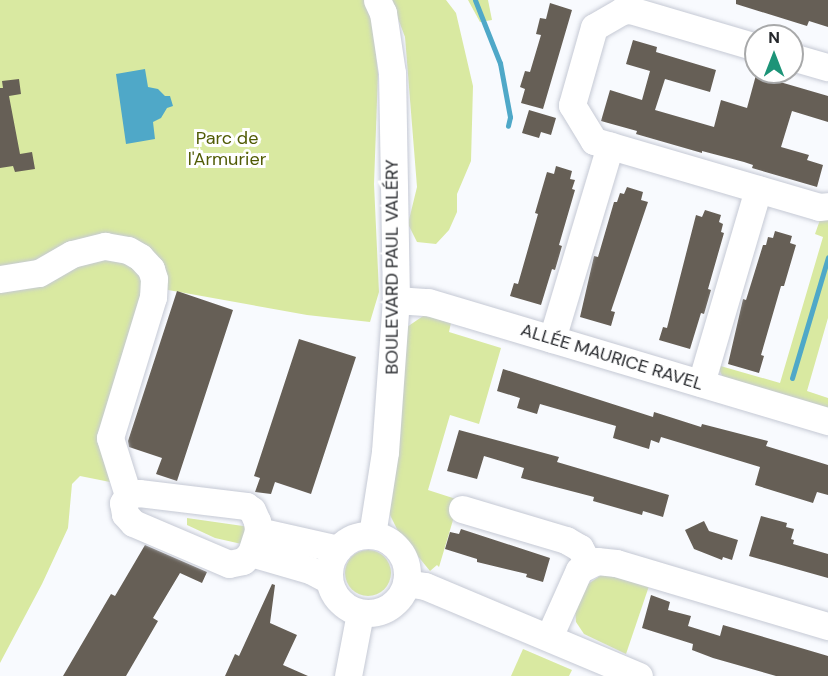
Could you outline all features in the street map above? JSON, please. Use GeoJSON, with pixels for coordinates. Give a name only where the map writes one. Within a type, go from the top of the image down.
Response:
{"type":"FeatureCollection","features":[{"type":"Feature","properties":{"kind":"street","name":"BOULEVARD PAUL VALÉRY"},"geometry":{"type":"LineString","coordinates":[[372,535],[385,452],[396,300],[392,73],[383,13],[377,0]]}},
{"type":"Feature","properties":{"kind":"street"},"geometry":{"type":"LineString","coordinates":[[744,43],[627,10],[595,26],[572,101],[591,138],[610,146],[819,207],[828,206]]}},
{"type":"Feature","properties":{"kind":"street"},"geometry":{"type":"LineString","coordinates":[[804,60],[828,67]]}},
{"type":"Feature","properties":{"kind":"street"},"geometry":{"type":"LineString","coordinates":[[552,339],[610,146]]}},
{"type":"Feature","properties":{"kind":"street"},"geometry":{"type":"LineString","coordinates":[[701,383],[758,189]]}},
{"type":"Feature","properties":{"kind":"street"},"geometry":{"type":"LineString","coordinates":[[0,279],[39,273],[72,254],[105,246],[128,250],[140,257],[151,269],[154,279],[153,297],[110,438],[128,495],[123,508],[133,523],[229,564],[243,561],[254,542],[256,515],[246,506],[144,494],[128,495]]}},
{"type":"Feature","properties":{"kind":"street","name":"ALLÉE MAURICE RAVEL"},"geometry":{"type":"LineString","coordinates":[[396,300],[428,302],[828,421]]}},
{"type":"Feature","properties":{"kind":"street"},"geometry":{"type":"LineString","coordinates":[[462,509],[566,540],[580,548],[588,563]]}},
{"type":"Feature","properties":{"kind":"street"},"geometry":{"type":"LineString","coordinates":[[372,535],[388,540],[400,551],[406,566],[406,583],[400,597],[389,607],[375,613],[360,613],[339,601],[329,580],[330,563],[338,549],[347,540],[372,535]]}},
{"type":"Feature","properties":{"kind":"street"},"geometry":{"type":"LineString","coordinates":[[254,542],[338,549]]}},
{"type":"Feature","properties":{"kind":"street"},"geometry":{"type":"LineString","coordinates":[[254,542],[329,580]]}},
{"type":"Feature","properties":{"kind":"street"},"geometry":{"type":"LineString","coordinates":[[549,637],[577,574],[588,563],[597,561],[616,563],[828,626]]}},
{"type":"Feature","properties":{"kind":"street"},"geometry":{"type":"LineString","coordinates":[[406,583],[426,586],[639,676]]}},
{"type":"Feature","properties":{"kind":"street"},"geometry":{"type":"LineString","coordinates":[[348,676],[360,613]]}},
{"type":"Feature","properties":{"kind":"green space","name":"Parc de l'Armurier"},"geometry":{"type":"Polygon","coordinates":[[[0,0],[366,0],[373,26],[378,73],[374,184],[379,292],[370,322],[307,315],[146,286],[110,482],[80,476],[72,484],[68,528],[42,584],[0,663],[0,0]]]}},
{"type":"Feature","properties":{"kind":"green space"},"geometry":{"type":"Polygon","coordinates":[[[391,0],[446,0],[456,13],[473,86],[471,161],[457,194],[457,212],[449,230],[436,244],[417,242],[408,224],[417,187],[405,37],[391,0]]]}},
{"type":"Feature","properties":{"kind":"green space"},"geometry":{"type":"Polygon","coordinates":[[[468,0],[488,0],[492,20],[480,22],[468,0]]]}},
{"type":"Feature","properties":{"kind":"green space"},"geometry":{"type":"Polygon","coordinates":[[[828,215],[828,318],[807,391],[828,398],[828,414],[726,384],[717,365],[780,383],[823,237],[815,234],[821,217],[828,215]]]}},
{"type":"Feature","properties":{"kind":"green space"},"geometry":{"type":"Polygon","coordinates":[[[426,314],[452,318],[449,332],[501,348],[479,424],[450,415],[428,490],[459,500],[439,567],[437,565],[430,571],[399,533],[388,511],[407,327],[426,314]]]}},
{"type":"Feature","properties":{"kind":"green space"},"geometry":{"type":"Polygon","coordinates":[[[187,518],[250,527],[246,545],[215,538],[187,525],[187,518]]]}},
{"type":"Feature","properties":{"kind":"green space"},"geometry":{"type":"Polygon","coordinates":[[[368,550],[384,557],[391,573],[384,589],[368,596],[352,589],[345,573],[352,557],[368,550]]]}},
{"type":"Feature","properties":{"kind":"green space"},"geometry":{"type":"Polygon","coordinates":[[[603,574],[649,586],[626,654],[584,634],[576,622],[575,608],[585,586],[603,574]]]}},
{"type":"Feature","properties":{"kind":"green space"},"geometry":{"type":"Polygon","coordinates":[[[523,649],[572,670],[569,676],[511,676],[523,649]]]}},
{"type":"Feature","properties":{"kind":"water"},"geometry":{"type":"Polygon","coordinates":[[[145,69],[148,87],[158,89],[165,96],[170,96],[173,106],[167,108],[161,118],[153,122],[155,139],[126,144],[116,74],[145,69]]]}},
{"type":"Feature","properties":{"kind":"building"},"geometry":{"type":"Polygon","coordinates":[[[736,0],[828,0],[828,27],[809,21],[807,26],[736,4],[736,0]]]}},
{"type":"Feature","properties":{"kind":"building"},"geometry":{"type":"Polygon","coordinates":[[[550,3],[572,10],[543,109],[521,103],[525,89],[520,87],[525,71],[530,72],[541,35],[536,34],[540,18],[546,19],[550,3]]]}},
{"type":"Feature","properties":{"kind":"building"},"geometry":{"type":"Polygon","coordinates":[[[633,40],[657,47],[656,52],[716,70],[710,92],[665,79],[655,110],[714,127],[721,100],[747,108],[754,84],[787,84],[828,96],[828,122],[792,111],[781,147],[809,155],[807,160],[823,165],[817,187],[752,168],[753,165],[744,162],[702,151],[702,153],[636,134],[637,131],[601,121],[610,90],[642,100],[650,71],[626,64],[633,40]]]}},
{"type":"Feature","properties":{"kind":"building"},"geometry":{"type":"Polygon","coordinates":[[[19,79],[21,94],[9,96],[20,154],[32,152],[35,169],[15,172],[13,166],[0,168],[0,88],[3,88],[2,81],[19,79]]]}},
{"type":"Feature","properties":{"kind":"building"},"geometry":{"type":"Polygon","coordinates":[[[529,110],[556,118],[551,135],[541,132],[539,138],[522,133],[529,110]]]}},
{"type":"Feature","properties":{"kind":"building"},"geometry":{"type":"Polygon","coordinates":[[[556,166],[572,171],[570,179],[575,180],[572,189],[575,190],[559,245],[562,246],[555,270],[552,269],[541,305],[510,296],[514,283],[518,284],[538,214],[535,213],[547,172],[554,174],[556,166]]]}},
{"type":"Feature","properties":{"kind":"building"},"geometry":{"type":"Polygon","coordinates":[[[627,187],[643,192],[641,200],[648,202],[611,311],[615,312],[611,326],[580,317],[594,256],[598,257],[614,202],[617,202],[620,193],[624,194],[627,187]]]}},
{"type":"Feature","properties":{"kind":"building"},"geometry":{"type":"Polygon","coordinates":[[[705,210],[721,215],[719,222],[723,224],[721,232],[724,233],[708,289],[711,290],[704,314],[701,313],[690,349],[659,340],[663,327],[667,328],[696,215],[702,217],[705,210]]]}},
{"type":"Feature","properties":{"kind":"building"},"geometry":{"type":"Polygon","coordinates":[[[775,231],[792,236],[790,243],[796,245],[784,286],[781,286],[761,355],[764,356],[759,373],[728,364],[743,299],[746,300],[763,245],[766,245],[768,237],[773,238],[775,231]]]}},
{"type":"Feature","properties":{"kind":"building"},"geometry":{"type":"Polygon","coordinates":[[[177,291],[233,310],[177,481],[156,474],[162,458],[129,447],[128,441],[177,291]]]}},
{"type":"Feature","properties":{"kind":"building"},"geometry":{"type":"Polygon","coordinates":[[[299,339],[356,357],[311,494],[275,482],[271,494],[255,492],[260,478],[254,476],[299,339]]]}},
{"type":"Feature","properties":{"kind":"building"},"geometry":{"type":"Polygon","coordinates":[[[503,369],[653,417],[654,412],[701,427],[702,424],[768,441],[766,446],[828,465],[828,495],[817,492],[813,503],[755,485],[760,467],[661,437],[659,443],[651,440],[649,449],[613,438],[616,426],[540,404],[537,414],[517,408],[520,398],[497,391],[503,369]]]}},
{"type":"Feature","properties":{"kind":"building"},"geometry":{"type":"Polygon","coordinates":[[[459,430],[559,457],[557,462],[669,495],[663,517],[643,511],[642,515],[593,501],[594,497],[521,478],[524,468],[484,456],[477,479],[447,471],[459,430]]]}},
{"type":"Feature","properties":{"kind":"building"},"geometry":{"type":"Polygon","coordinates":[[[761,516],[787,523],[786,527],[794,529],[791,539],[794,540],[793,544],[828,554],[828,578],[749,556],[761,516]]]}},
{"type":"Feature","properties":{"kind":"building"},"geometry":{"type":"Polygon","coordinates":[[[704,521],[709,531],[738,540],[732,560],[723,557],[722,560],[694,549],[685,530],[704,521]]]}},
{"type":"Feature","properties":{"kind":"building"},"geometry":{"type":"Polygon","coordinates":[[[461,529],[550,558],[543,582],[526,577],[527,574],[477,562],[477,559],[445,549],[450,532],[459,534],[461,529]]]}},
{"type":"Feature","properties":{"kind":"building"},"geometry":{"type":"Polygon","coordinates":[[[145,545],[207,572],[202,583],[180,573],[153,618],[158,621],[126,676],[63,676],[111,594],[115,596],[145,545]]]}},
{"type":"Feature","properties":{"kind":"building"},"geometry":{"type":"Polygon","coordinates":[[[272,584],[275,585],[270,623],[297,635],[283,665],[308,676],[225,676],[235,654],[239,656],[272,584]]]}},
{"type":"Feature","properties":{"kind":"building"},"geometry":{"type":"Polygon","coordinates":[[[651,595],[670,602],[668,610],[691,616],[688,626],[720,636],[723,625],[828,656],[828,676],[776,676],[713,658],[692,650],[693,644],[642,628],[651,595]]]}},
{"type":"Feature","properties":{"kind":"waterway"},"geometry":{"type":"LineString","coordinates":[[475,0],[500,63],[510,117],[508,126]]}},
{"type":"Feature","properties":{"kind":"waterway"},"geometry":{"type":"LineString","coordinates":[[792,378],[828,257]]}}]}
